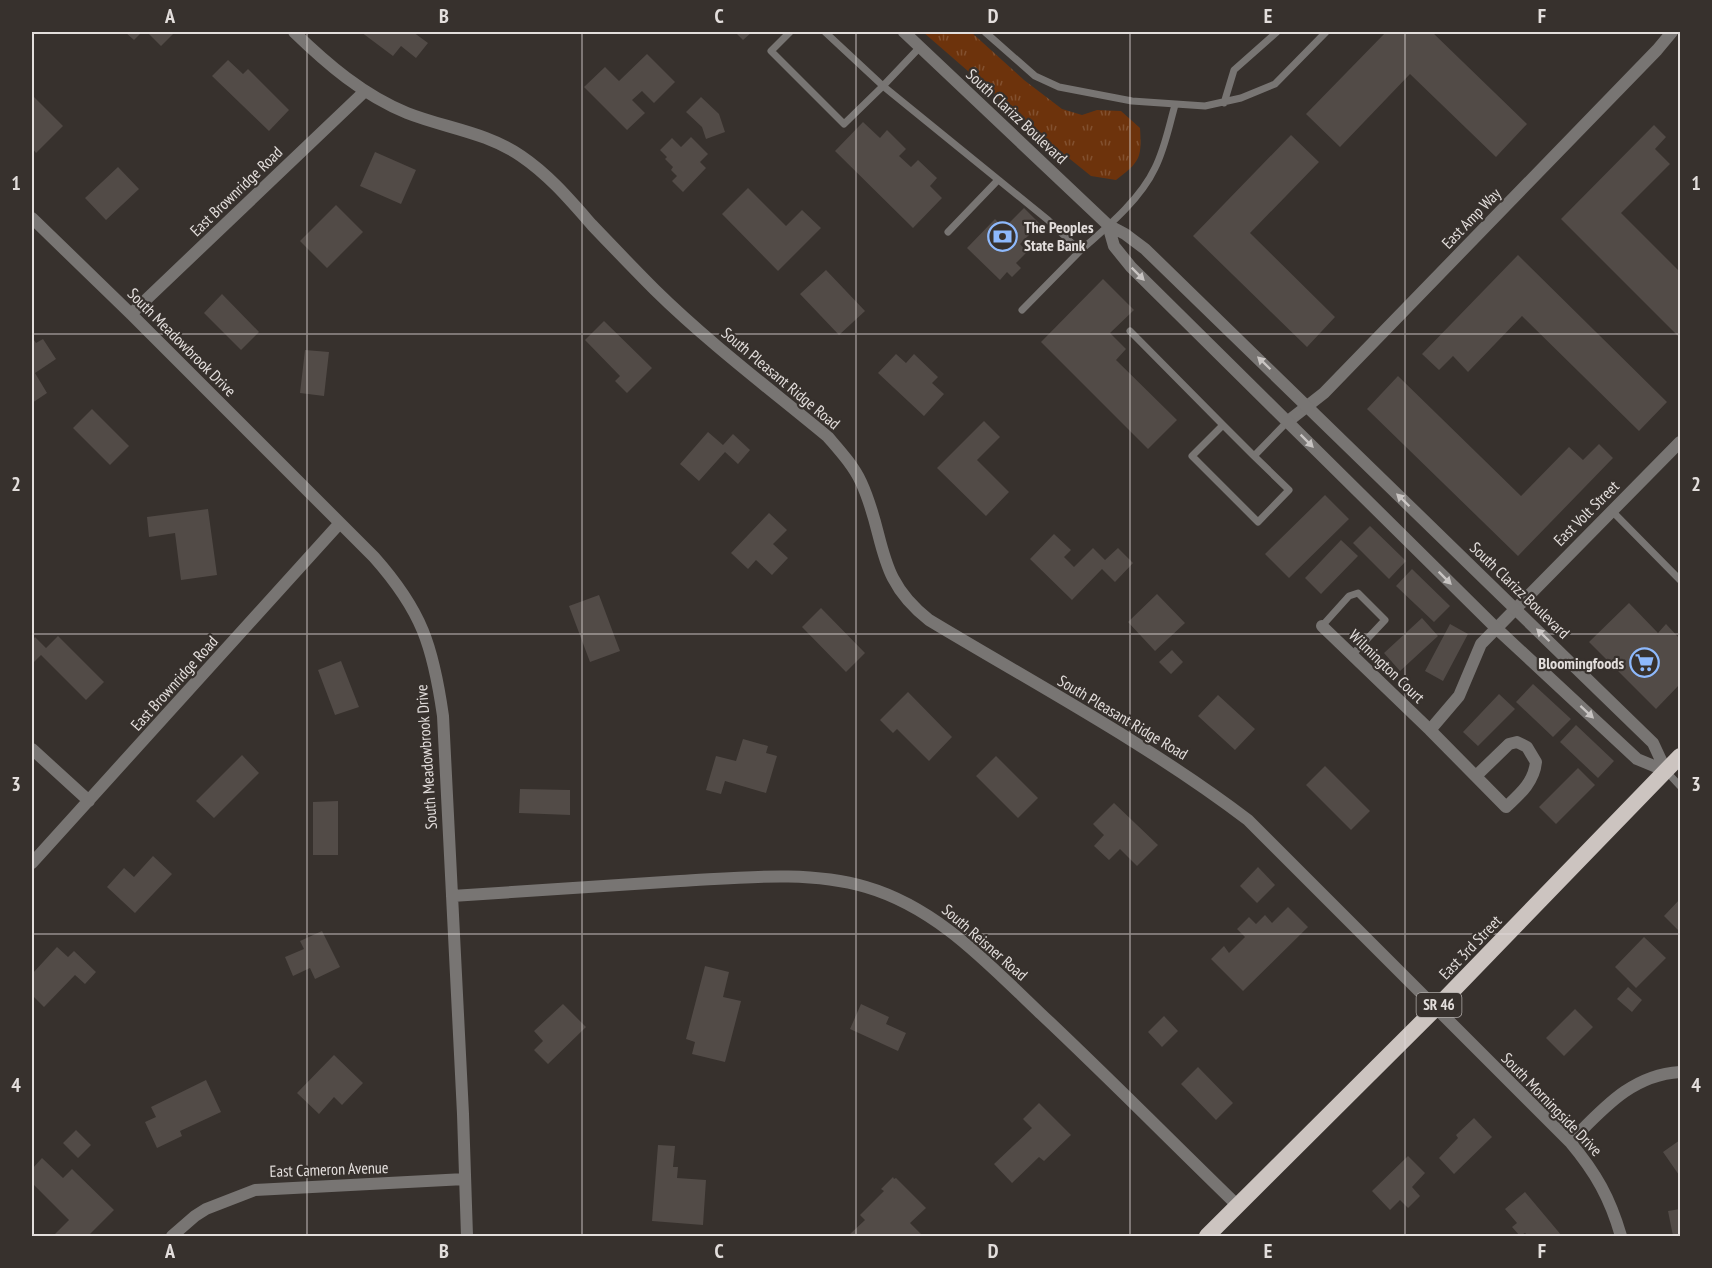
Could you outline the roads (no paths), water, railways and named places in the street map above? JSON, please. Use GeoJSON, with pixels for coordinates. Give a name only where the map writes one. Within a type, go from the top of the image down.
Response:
{"type":"FeatureCollection","features":[{"type":"Feature","properties":{"kind":"highway","name":"East 3rd Street"},"geometry":{"type":"LineString","coordinates":[[1207,1236],[1436,1009],[1680,756]]}},
{"type":"Feature","properties":{"kind":"street","name":"South Clarizz Boulevard"},"geometry":{"type":"LineString","coordinates":[[903,32],[1108,225],[1145,249],[1308,406],[1653,743],[1666,771]]}},
{"type":"Feature","properties":{"kind":"street","name":"East Amp Way"},"geometry":{"type":"LineString","coordinates":[[1287,422],[1324,393],[1641,67],[1672,32]]}},
{"type":"Feature","properties":{"kind":"street","name":"South Pleasant Ridge Road"},"geometry":{"type":"LineString","coordinates":[[301,34],[364,92],[408,113],[491,139],[520,155],[549,177],[665,300],[708,339],[828,438],[840,451],[860,480],[889,572],[918,612],[1125,736],[1201,784],[1248,820],[1436,1009]]}},
{"type":"Feature","properties":{"kind":"street","name":"East Brownridge Road"},"geometry":{"type":"LineString","coordinates":[[131,314],[364,92]]}},
{"type":"Feature","properties":{"kind":"street","name":"South Meadowbrook Drive"},"geometry":{"type":"LineString","coordinates":[[32,218],[374,557],[398,586],[420,622],[431,650],[442,716],[467,1236]]}},
{"type":"Feature","properties":{"kind":"street","name":"South Clarizz Boulevard"},"geometry":{"type":"LineString","coordinates":[[1108,225],[1114,246],[1131,267],[1496,628],[1637,759],[1666,771]]}},
{"type":"Feature","properties":{"kind":"street","name":"East Volt Street"},"geometry":{"type":"LineString","coordinates":[[1515,609],[1680,442]]}},
{"type":"Feature","properties":{"kind":"street","name":"East Brownridge Road"},"geometry":{"type":"LineString","coordinates":[[32,863],[339,524]]}},
{"type":"Feature","properties":{"kind":"street"},"geometry":{"type":"LineString","coordinates":[[1430,730],[1459,696],[1481,644],[1515,609]]}},
{"type":"Feature","properties":{"kind":"street","name":"Wilmington Court"},"geometry":{"type":"LineString","coordinates":[[1322,626],[1506,807],[1532,779],[1536,762],[1527,747],[1517,742],[1509,744],[1476,776]]}},
{"type":"Feature","properties":{"kind":"street"},"geometry":{"type":"LineString","coordinates":[[32,749],[89,801]]}},
{"type":"Feature","properties":{"kind":"street","name":"South Reisner Road"},"geometry":{"type":"LineString","coordinates":[[452,896],[773,877],[837,881],[866,887],[894,897],[932,918],[977,953],[1238,1206]]}},
{"type":"Feature","properties":{"kind":"street","name":"South Morningside Drive"},"geometry":{"type":"LineString","coordinates":[[1436,1009],[1570,1142],[1587,1162],[1607,1194],[1621,1236]]}},
{"type":"Feature","properties":{"kind":"street"},"geometry":{"type":"LineString","coordinates":[[1570,1142],[1626,1090],[1643,1080],[1680,1072]]}},
{"type":"Feature","properties":{"kind":"street","name":"East Cameron Avenue"},"geometry":{"type":"LineString","coordinates":[[172,1236],[206,1209],[255,1190],[465,1179]]}},
{"type":"Feature","properties":{"kind":"lane"},"geometry":{"type":"LineString","coordinates":[[790,32],[771,51],[844,124],[920,47]]}},
{"type":"Feature","properties":{"kind":"lane"},"geometry":{"type":"LineString","coordinates":[[825,32],[883,86],[1048,220],[1080,251]]}},
{"type":"Feature","properties":{"kind":"lane"},"geometry":{"type":"LineString","coordinates":[[985,32],[1035,76],[1059,87],[1132,101],[1205,106],[1241,98],[1275,84],[1326,32]]}},
{"type":"Feature","properties":{"kind":"lane"},"geometry":{"type":"LineString","coordinates":[[1224,103],[1234,70],[1277,32]]}},
{"type":"Feature","properties":{"kind":"lane"},"geometry":{"type":"LineString","coordinates":[[1022,310],[1133,200],[1155,170],[1175,105]]}},
{"type":"Feature","properties":{"kind":"lane"},"geometry":{"type":"LineString","coordinates":[[948,232],[998,180]]}},
{"type":"Feature","properties":{"kind":"lane"},"geometry":{"type":"LineString","coordinates":[[1130,331],[1289,490],[1258,522],[1192,456],[1223,425]]}},
{"type":"Feature","properties":{"kind":"lane"},"geometry":{"type":"LineString","coordinates":[[1254,456],[1287,422]]}},
{"type":"Feature","properties":{"kind":"lane"},"geometry":{"type":"LineString","coordinates":[[1612,511],[1680,580]]}},
{"type":"Feature","properties":{"kind":"lane"},"geometry":{"type":"LineString","coordinates":[[1322,626],[1349,596],[1359,593],[1385,620],[1352,655]]}},
{"type":"Feature","properties":{"kind":"lane"},"geometry":{"type":"LineString","coordinates":[[1666,771],[1680,786]]}},
{"type":"Feature","properties":{"kind":"place","name":"The Peoples State Bank"},"geometry":{"type":"Point","coordinates":[1003,236]}},
{"type":"Feature","properties":{"kind":"place","name":"Bloomingfoods"},"geometry":{"type":"Point","coordinates":[1645,663]}}]}
